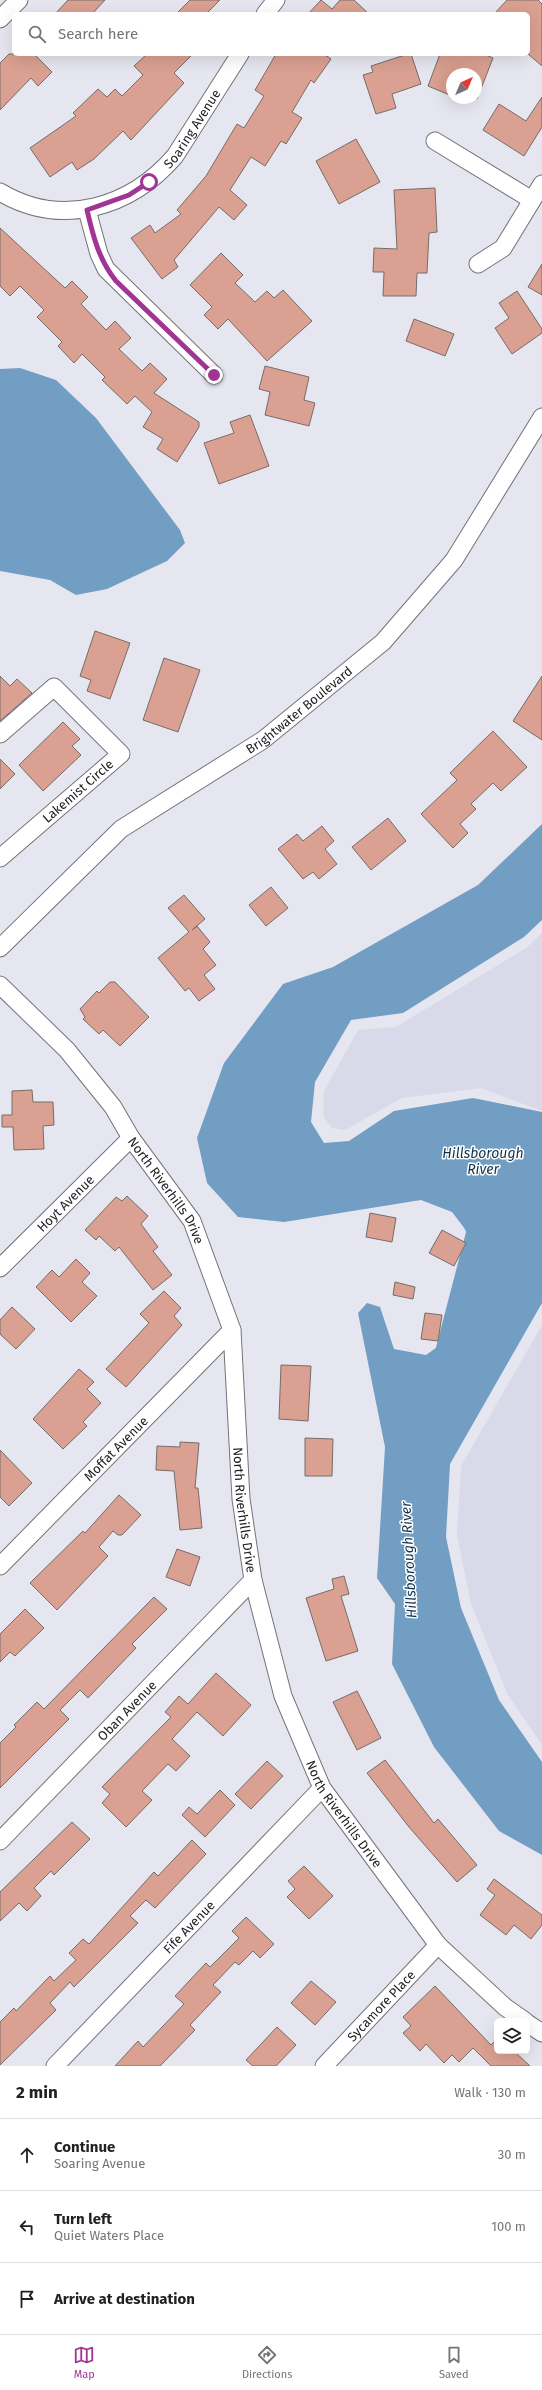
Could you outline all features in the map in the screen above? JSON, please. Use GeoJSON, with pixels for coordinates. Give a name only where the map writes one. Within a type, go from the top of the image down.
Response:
{"type":"FeatureCollection","features":[{"type":"Feature","properties":{"kind":"street"},"geometry":{"type":"LineString","coordinates":[[0,19],[19,0]]}},
{"type":"Feature","properties":{"kind":"street"},"geometry":{"type":"LineString","coordinates":[[267,12],[276,0]]}},
{"type":"Feature","properties":{"kind":"street","name":"Soaring Avenue"},"geometry":{"type":"LineString","coordinates":[[0,192],[39,207],[62,210],[87,210],[129,195],[163,170],[175,156],[239,56]]}},
{"type":"Feature","properties":{"kind":"street"},"geometry":{"type":"LineString","coordinates":[[435,141],[532,200]]}},
{"type":"Feature","properties":{"kind":"street"},"geometry":{"type":"LineString","coordinates":[[478,264],[503,248],[542,184]]}},
{"type":"Feature","properties":{"kind":"street"},"geometry":{"type":"LineString","coordinates":[[87,210],[99,254],[106,269],[214,375]]}},
{"type":"Feature","properties":{"kind":"street","name":"Brightwater Boulevard"},"geometry":{"type":"LineString","coordinates":[[0,948],[121,829],[263,740],[383,642],[454,560],[542,418]]}},
{"type":"Feature","properties":{"kind":"street","name":"Lakemist Circle"},"geometry":{"type":"LineString","coordinates":[[0,734],[54,687],[121,754],[0,858]]}},
{"type":"Feature","properties":{"kind":"street","name":"North Riverhills Drive"},"geometry":{"type":"LineString","coordinates":[[0,985],[67,1050],[113,1107],[131,1138],[192,1221],[232,1330],[241,1499],[253,1580],[283,1696],[322,1788],[438,1945],[505,2007],[520,2018]]}},
{"type":"Feature","properties":{"kind":"street","name":"Hoyt Avenue"},"geometry":{"type":"LineString","coordinates":[[0,1268],[131,1138]]}},
{"type":"Feature","properties":{"kind":"street","name":"Moffat Avenue"},"geometry":{"type":"LineString","coordinates":[[0,1566],[232,1330]]}},
{"type":"Feature","properties":{"kind":"street","name":"Oban Avenue"},"geometry":{"type":"LineString","coordinates":[[0,1841],[253,1580]]}},
{"type":"Feature","properties":{"kind":"street","name":"Fife Avenue"},"geometry":{"type":"LineString","coordinates":[[55,2066],[322,1788]]}},
{"type":"Feature","properties":{"kind":"street","name":"Sycamore Place"},"geometry":{"type":"LineString","coordinates":[[324,2066],[438,1945]]}},
{"type":"Feature","properties":{"kind":"street","name":"North Riverhills Drive"},"geometry":{"type":"LineString","coordinates":[[530,2025],[542,2033]]}},
{"type":"Feature","properties":{"kind":"shaded area"},"geometry":{"type":"Polygon","coordinates":[[[542,933],[542,1111],[481,1088],[402,1098],[345,1130],[332,1128],[323,1116],[324,1091],[358,1030],[396,1027],[526,948],[542,933]]]}},
{"type":"Feature","properties":{"kind":"shaded area"},"geometry":{"type":"Polygon","coordinates":[[[542,1325],[542,1745],[508,1695],[471,1604],[457,1535],[461,1466],[542,1325]]]}},
{"type":"Feature","properties":{"kind":"water"},"geometry":{"type":"Polygon","coordinates":[[[20,368],[56,380],[96,418],[180,530],[185,543],[167,561],[107,589],[76,595],[50,580],[0,571],[0,369],[20,368]]]}},
{"type":"Feature","properties":{"kind":"water","name":"Hillsborough River"},"geometry":{"type":"Polygon","coordinates":[[[542,824],[542,920],[524,937],[403,1013],[351,1020],[315,1082],[311,1122],[324,1143],[349,1141],[394,1111],[473,1098],[542,1112],[542,1303],[450,1464],[446,1537],[461,1608],[499,1700],[542,1762],[542,1855],[499,1831],[434,1747],[392,1664],[395,1604],[377,1578],[385,1447],[358,1313],[367,1303],[380,1307],[394,1349],[426,1355],[447,1340],[485,1255],[452,1212],[421,1200],[284,1222],[238,1217],[207,1183],[197,1138],[224,1063],[283,984],[333,967],[478,885],[542,824]]]}},
{"type":"Feature","properties":{"kind":"building"},"geometry":{"type":"Polygon","coordinates":[[[68,0],[105,0],[94,12],[57,12],[68,0]]]}},
{"type":"Feature","properties":{"kind":"building"},"geometry":{"type":"Polygon","coordinates":[[[190,0],[220,0],[208,12],[178,12],[190,0]]]}},
{"type":"Feature","properties":{"kind":"building"},"geometry":{"type":"Polygon","coordinates":[[[321,0],[332,9],[340,0],[354,0],[367,12],[310,12],[321,0]]]}},
{"type":"Feature","properties":{"kind":"building"},"geometry":{"type":"Polygon","coordinates":[[[507,0],[538,0],[542,4],[542,66],[530,56],[530,12],[496,12],[507,0]]]}},
{"type":"Feature","properties":{"kind":"building"},"geometry":{"type":"Polygon","coordinates":[[[9,54],[12,54],[12,56],[36,56],[52,72],[38,86],[31,78],[0,110],[0,63],[9,54]]]}},
{"type":"Feature","properties":{"kind":"building"},"geometry":{"type":"Polygon","coordinates":[[[145,56],[191,56],[174,73],[184,83],[131,140],[123,131],[94,159],[77,170],[72,162],[50,177],[30,148],[76,116],[73,113],[98,89],[107,97],[115,89],[122,96],[143,75],[134,66],[145,56]]]}},
{"type":"Feature","properties":{"kind":"building"},"geometry":{"type":"Polygon","coordinates":[[[275,56],[327,56],[331,59],[314,83],[311,80],[292,112],[302,118],[286,144],[281,141],[265,166],[251,157],[230,190],[247,205],[234,220],[219,207],[174,260],[178,267],[162,279],[131,238],[150,225],[155,233],[181,214],[177,210],[206,176],[237,124],[244,128],[264,96],[255,90],[275,56]]]}},
{"type":"Feature","properties":{"kind":"building"},"geometry":{"type":"Polygon","coordinates":[[[402,56],[412,56],[421,84],[392,94],[396,108],[376,114],[363,75],[373,72],[371,66],[402,56]]]}},
{"type":"Feature","properties":{"kind":"building"},"geometry":{"type":"Polygon","coordinates":[[[439,56],[488,56],[493,58],[482,86],[482,68],[446,68],[446,94],[428,86],[439,56]]]}},
{"type":"Feature","properties":{"kind":"building"},"geometry":{"type":"Polygon","coordinates":[[[542,97],[542,127],[524,156],[483,130],[499,104],[526,121],[542,97]]]}},
{"type":"Feature","properties":{"kind":"building"},"geometry":{"type":"Polygon","coordinates":[[[356,139],[380,182],[339,204],[316,161],[356,139]]]}},
{"type":"Feature","properties":{"kind":"building"},"geometry":{"type":"Polygon","coordinates":[[[435,188],[437,232],[429,233],[427,273],[417,273],[416,296],[383,296],[384,272],[373,272],[374,248],[397,249],[394,190],[435,188]]]}},
{"type":"Feature","properties":{"kind":"building"},"geometry":{"type":"Polygon","coordinates":[[[0,228],[65,288],[72,281],[88,297],[81,304],[106,330],[115,321],[131,338],[119,349],[142,371],[150,363],[167,379],[154,393],[199,422],[199,427],[177,462],[157,449],[163,439],[143,427],[152,412],[135,396],[127,404],[102,380],[105,377],[82,354],[74,363],[58,346],[62,342],[37,317],[44,310],[20,286],[10,296],[0,286],[0,228]]]}},
{"type":"Feature","properties":{"kind":"building"},"geometry":{"type":"Polygon","coordinates":[[[221,253],[243,275],[235,283],[255,302],[267,291],[274,298],[283,290],[312,321],[267,361],[228,319],[218,329],[204,315],[212,307],[190,285],[221,253]]]}},
{"type":"Feature","properties":{"kind":"building"},"geometry":{"type":"Polygon","coordinates":[[[542,264],[542,295],[528,287],[542,264]]]}},
{"type":"Feature","properties":{"kind":"building"},"geometry":{"type":"Polygon","coordinates":[[[517,291],[542,329],[542,333],[512,354],[495,328],[509,318],[499,303],[517,291]]]}},
{"type":"Feature","properties":{"kind":"building"},"geometry":{"type":"Polygon","coordinates":[[[414,319],[454,334],[445,356],[406,341],[414,319]]]}},
{"type":"Feature","properties":{"kind":"building"},"geometry":{"type":"Polygon","coordinates":[[[265,366],[309,377],[304,400],[315,403],[309,426],[265,415],[270,392],[259,389],[265,366]]]}},
{"type":"Feature","properties":{"kind":"building"},"geometry":{"type":"Polygon","coordinates":[[[250,415],[269,466],[219,484],[204,443],[234,433],[230,422],[250,415]]]}},
{"type":"Feature","properties":{"kind":"building"},"geometry":{"type":"Polygon","coordinates":[[[95,631],[130,643],[110,699],[87,691],[91,680],[80,676],[95,631]]]}},
{"type":"Feature","properties":{"kind":"building"},"geometry":{"type":"Polygon","coordinates":[[[164,658],[200,670],[178,732],[143,720],[164,658]]]}},
{"type":"Feature","properties":{"kind":"building"},"geometry":{"type":"Polygon","coordinates":[[[0,676],[10,686],[17,679],[32,693],[0,721],[0,676]]]}},
{"type":"Feature","properties":{"kind":"building"},"geometry":{"type":"Polygon","coordinates":[[[542,676],[542,740],[513,721],[542,676]]]}},
{"type":"Feature","properties":{"kind":"building"},"geometry":{"type":"Polygon","coordinates":[[[63,722],[80,739],[72,746],[81,755],[43,791],[19,765],[63,722]]]}},
{"type":"Feature","properties":{"kind":"building"},"geometry":{"type":"Polygon","coordinates":[[[493,731],[527,767],[501,791],[493,783],[471,804],[476,809],[460,824],[468,833],[453,848],[421,814],[457,780],[450,773],[493,731]]]}},
{"type":"Feature","properties":{"kind":"building"},"geometry":{"type":"Polygon","coordinates":[[[0,759],[15,774],[0,789],[0,759]]]}},
{"type":"Feature","properties":{"kind":"building"},"geometry":{"type":"Polygon","coordinates":[[[388,818],[406,841],[371,870],[352,847],[388,818]]]}},
{"type":"Feature","properties":{"kind":"building"},"geometry":{"type":"Polygon","coordinates":[[[322,826],[334,841],[325,849],[337,864],[319,879],[313,872],[303,879],[278,849],[297,834],[303,841],[322,826]]]}},
{"type":"Feature","properties":{"kind":"building"},"geometry":{"type":"Polygon","coordinates":[[[271,887],[288,908],[266,926],[249,905],[271,887]]]}},
{"type":"Feature","properties":{"kind":"building"},"geometry":{"type":"Polygon","coordinates":[[[184,895],[205,919],[192,930],[197,926],[210,942],[203,949],[216,965],[204,975],[215,989],[199,1001],[189,988],[185,991],[158,958],[189,932],[168,908],[184,895]]]}},
{"type":"Feature","properties":{"kind":"building"},"geometry":{"type":"Polygon","coordinates":[[[110,982],[115,982],[149,1017],[120,1046],[103,1030],[99,1034],[83,1019],[85,1017],[80,1009],[97,991],[99,993],[110,982]]]}},
{"type":"Feature","properties":{"kind":"building"},"geometry":{"type":"Polygon","coordinates":[[[32,1090],[33,1102],[53,1102],[54,1125],[43,1126],[44,1149],[14,1150],[13,1127],[2,1127],[2,1115],[12,1115],[12,1091],[32,1090]]]}},
{"type":"Feature","properties":{"kind":"building"},"geometry":{"type":"Polygon","coordinates":[[[127,1196],[148,1216],[141,1224],[158,1247],[153,1251],[172,1275],[153,1290],[119,1247],[115,1251],[99,1236],[96,1240],[85,1230],[116,1197],[122,1201],[127,1196]]]}},
{"type":"Feature","properties":{"kind":"building"},"geometry":{"type":"Polygon","coordinates":[[[370,1213],[396,1218],[392,1242],[366,1237],[370,1213]]]}},
{"type":"Feature","properties":{"kind":"building"},"geometry":{"type":"Polygon","coordinates":[[[442,1230],[466,1243],[454,1266],[429,1253],[442,1230]]]}},
{"type":"Feature","properties":{"kind":"building"},"geometry":{"type":"Polygon","coordinates":[[[76,1259],[90,1273],[82,1282],[97,1296],[71,1322],[36,1287],[52,1270],[59,1277],[76,1259]]]}},
{"type":"Feature","properties":{"kind":"building"},"geometry":{"type":"Polygon","coordinates":[[[395,1282],[415,1287],[413,1299],[393,1295],[395,1282]]]}},
{"type":"Feature","properties":{"kind":"building"},"geometry":{"type":"Polygon","coordinates":[[[164,1291],[181,1308],[174,1316],[182,1325],[126,1387],[106,1369],[149,1323],[140,1314],[164,1291]]]}},
{"type":"Feature","properties":{"kind":"building"},"geometry":{"type":"Polygon","coordinates":[[[12,1307],[35,1329],[16,1349],[0,1334],[0,1320],[12,1307]]]}},
{"type":"Feature","properties":{"kind":"building"},"geometry":{"type":"Polygon","coordinates":[[[425,1313],[442,1315],[438,1341],[421,1339],[425,1313]]]}},
{"type":"Feature","properties":{"kind":"building"},"geometry":{"type":"Polygon","coordinates":[[[281,1365],[311,1366],[308,1421],[279,1419],[281,1365]]]}},
{"type":"Feature","properties":{"kind":"building"},"geometry":{"type":"Polygon","coordinates":[[[79,1369],[94,1382],[87,1389],[101,1403],[83,1422],[87,1426],[63,1449],[33,1419],[79,1369]]]}},
{"type":"Feature","properties":{"kind":"building"},"geometry":{"type":"Polygon","coordinates":[[[305,1438],[333,1439],[332,1476],[305,1476],[305,1438]]]}},
{"type":"Feature","properties":{"kind":"building"},"geometry":{"type":"Polygon","coordinates":[[[180,1442],[199,1443],[195,1488],[198,1488],[202,1528],[180,1530],[174,1471],[156,1470],[157,1446],[180,1447],[180,1442]]]}},
{"type":"Feature","properties":{"kind":"building"},"geometry":{"type":"Polygon","coordinates":[[[0,1450],[32,1483],[9,1506],[0,1497],[0,1450]]]}},
{"type":"Feature","properties":{"kind":"building"},"geometry":{"type":"Polygon","coordinates":[[[119,1495],[141,1515],[122,1535],[118,1535],[113,1531],[99,1547],[108,1556],[57,1610],[30,1583],[83,1531],[85,1533],[119,1495]]]}},
{"type":"Feature","properties":{"kind":"building"},"geometry":{"type":"Polygon","coordinates":[[[177,1549],[200,1557],[190,1586],[166,1577],[177,1549]]]}},
{"type":"Feature","properties":{"kind":"building"},"geometry":{"type":"Polygon","coordinates":[[[344,1576],[349,1594],[341,1596],[358,1651],[326,1661],[306,1598],[334,1589],[332,1579],[344,1576]]]}},
{"type":"Feature","properties":{"kind":"building"},"geometry":{"type":"Polygon","coordinates":[[[154,1597],[167,1609],[132,1644],[136,1648],[88,1698],[80,1690],[60,1710],[69,1719],[0,1788],[0,1743],[16,1727],[14,1725],[37,1702],[44,1709],[154,1597]]]}},
{"type":"Feature","properties":{"kind":"building"},"geometry":{"type":"Polygon","coordinates":[[[25,1609],[44,1628],[15,1656],[10,1652],[0,1662],[0,1634],[25,1609]]]}},
{"type":"Feature","properties":{"kind":"building"},"geometry":{"type":"Polygon","coordinates":[[[216,1673],[251,1705],[223,1736],[197,1712],[172,1739],[190,1756],[176,1771],[168,1764],[142,1791],[152,1800],[126,1827],[102,1803],[110,1794],[102,1787],[171,1717],[165,1712],[179,1696],[188,1704],[216,1673]]]}},
{"type":"Feature","properties":{"kind":"building"},"geometry":{"type":"Polygon","coordinates":[[[357,1691],[381,1738],[357,1750],[333,1702],[357,1691]]]}},
{"type":"Feature","properties":{"kind":"building"},"geometry":{"type":"Polygon","coordinates":[[[385,1760],[434,1823],[438,1819],[477,1865],[457,1882],[409,1827],[367,1773],[385,1760]]]}},
{"type":"Feature","properties":{"kind":"building"},"geometry":{"type":"Polygon","coordinates":[[[267,1761],[283,1776],[251,1809],[235,1794],[267,1761]]]}},
{"type":"Feature","properties":{"kind":"building"},"geometry":{"type":"Polygon","coordinates":[[[220,1790],[235,1805],[205,1837],[182,1815],[189,1807],[197,1814],[220,1790]]]}},
{"type":"Feature","properties":{"kind":"building"},"geometry":{"type":"Polygon","coordinates":[[[72,1822],[90,1839],[54,1875],[51,1871],[34,1888],[41,1896],[27,1911],[19,1903],[0,1921],[0,1892],[72,1822]]]}},
{"type":"Feature","properties":{"kind":"building"},"geometry":{"type":"Polygon","coordinates":[[[192,1840],[206,1854],[155,1908],[146,1900],[130,1916],[138,1923],[74,1987],[70,1982],[50,2003],[56,2010],[0,2065],[0,2022],[14,2008],[16,2011],[50,1976],[54,1981],[76,1960],[69,1953],[83,1939],[89,1944],[154,1872],[158,1876],[192,1840]]]}},
{"type":"Feature","properties":{"kind":"building"},"geometry":{"type":"Polygon","coordinates":[[[304,1866],[333,1896],[309,1919],[287,1897],[295,1889],[288,1881],[304,1866]]]}},
{"type":"Feature","properties":{"kind":"building"},"geometry":{"type":"Polygon","coordinates":[[[494,1879],[542,1915],[542,1925],[531,1939],[514,1925],[506,1935],[480,1915],[495,1895],[487,1889],[494,1879]]]}},
{"type":"Feature","properties":{"kind":"building"},"geometry":{"type":"Polygon","coordinates":[[[246,1917],[274,1944],[260,1958],[253,1951],[239,1965],[235,1962],[213,1985],[221,1992],[190,2025],[195,2030],[160,2066],[115,2066],[138,2041],[143,2047],[184,2004],[175,1996],[206,1963],[210,1967],[239,1938],[232,1931],[246,1917]]]}},
{"type":"Feature","properties":{"kind":"building"},"geometry":{"type":"Polygon","coordinates":[[[311,1981],[336,2002],[315,2025],[291,2003],[311,1981]]]}},
{"type":"Feature","properties":{"kind":"building"},"geometry":{"type":"Polygon","coordinates":[[[435,1986],[491,2045],[494,2042],[494,2054],[517,2054],[530,2066],[491,2066],[473,2048],[459,2062],[452,2055],[444,2063],[426,2044],[420,2051],[403,2033],[411,2026],[403,2017],[435,1986]]]}},
{"type":"Feature","properties":{"kind":"building"},"geometry":{"type":"Polygon","coordinates":[[[277,2027],[296,2045],[276,2066],[253,2066],[246,2060],[277,2027]]]}},
{"type":"Feature","properties":{"kind":"waterway","name":"Hillsborough River"},"geometry":{"type":"LineString","coordinates":[[449,1349],[480,1230],[471,1213]]}},
{"type":"Feature","properties":{"kind":"route"},"geometry":{"type":"LineString","coordinates":[[149,182],[129,195],[108,204],[87,210],[99,254],[106,269],[116,281],[214,375]]}}]}
